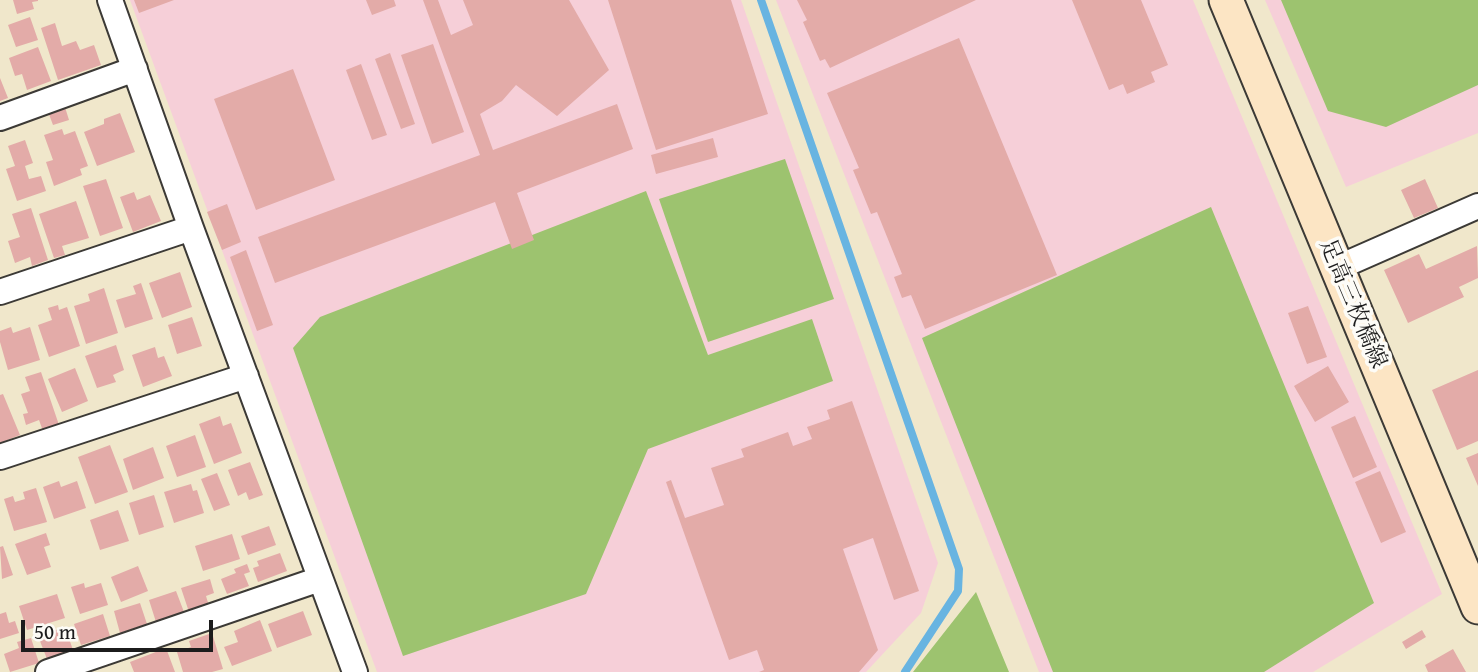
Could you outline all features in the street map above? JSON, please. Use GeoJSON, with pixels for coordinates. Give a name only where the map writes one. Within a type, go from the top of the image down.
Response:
{"type":"FeatureCollection","features":[{"type":"Feature","properties":{"kind":"main road","name":"足高三枚橋線"},"geometry":{"type":"LineString","coordinates":[[1226,0],[1477,601]]}},
{"type":"Feature","properties":{"kind":"street"},"geometry":{"type":"LineString","coordinates":[[110,0],[355,672]]}},
{"type":"Feature","properties":{"kind":"street"},"geometry":{"type":"LineString","coordinates":[[0,118],[135,69]]}},
{"type":"Feature","properties":{"kind":"street"},"geometry":{"type":"LineString","coordinates":[[1336,268],[1478,205]]}},
{"type":"Feature","properties":{"kind":"street"},"geometry":{"type":"LineString","coordinates":[[0,292],[191,228]]}},
{"type":"Feature","properties":{"kind":"street"},"geometry":{"type":"LineString","coordinates":[[0,457],[246,376]]}},
{"type":"Feature","properties":{"kind":"street"},"geometry":{"type":"LineString","coordinates":[[48,672],[320,579]]}},
{"type":"Feature","properties":{"kind":"shaded area"},"geometry":{"type":"Polygon","coordinates":[[[130,0],[741,0],[938,563],[921,613],[866,672],[377,672],[130,0]]]}},
{"type":"Feature","properties":{"kind":"shaded area"},"geometry":{"type":"Polygon","coordinates":[[[776,0],[1193,0],[1442,594],[1313,672],[1039,672],[776,0]]]}},
{"type":"Feature","properties":{"kind":"shaded area"},"geometry":{"type":"Polygon","coordinates":[[[1265,0],[1478,0],[1478,133],[1346,187],[1265,0]]]}},
{"type":"Feature","properties":{"kind":"green space"},"geometry":{"type":"Polygon","coordinates":[[[1281,0],[1478,0],[1478,85],[1386,127],[1328,111],[1281,0]]]}},
{"type":"Feature","properties":{"kind":"green space"},"geometry":{"type":"Polygon","coordinates":[[[785,159],[834,299],[708,342],[659,199],[785,159]]]}},
{"type":"Feature","properties":{"kind":"green space"},"geometry":{"type":"Polygon","coordinates":[[[646,191],[708,355],[812,319],[833,381],[648,449],[586,594],[403,656],[293,348],[320,317],[646,191]]]}},
{"type":"Feature","properties":{"kind":"green space"},"geometry":{"type":"Polygon","coordinates":[[[1211,207],[1374,603],[1264,672],[1053,672],[922,338],[1211,207]]]}},
{"type":"Feature","properties":{"kind":"green space"},"geometry":{"type":"Polygon","coordinates":[[[976,592],[1009,672],[913,672],[976,592]]]}},
{"type":"Feature","properties":{"kind":"building"},"geometry":{"type":"Polygon","coordinates":[[[13,0],[38,1],[32,2],[34,9],[17,14],[13,0]]]}},
{"type":"Feature","properties":{"kind":"building"},"geometry":{"type":"Polygon","coordinates":[[[134,0],[174,0],[139,13],[134,0]]]}},
{"type":"Feature","properties":{"kind":"building"},"geometry":{"type":"Polygon","coordinates":[[[366,0],[394,0],[396,6],[372,15],[366,0]]]}},
{"type":"Feature","properties":{"kind":"building"},"geometry":{"type":"Polygon","coordinates":[[[423,0],[438,0],[451,35],[473,25],[463,0],[569,0],[609,70],[557,116],[516,85],[502,101],[480,114],[493,150],[617,104],[633,149],[517,193],[534,240],[512,249],[495,202],[275,283],[258,237],[480,155],[423,0]]]}},
{"type":"Feature","properties":{"kind":"building"},"geometry":{"type":"Polygon","coordinates":[[[608,0],[731,0],[768,114],[656,150],[608,0]]]}},
{"type":"Feature","properties":{"kind":"building"},"geometry":{"type":"Polygon","coordinates":[[[797,0],[976,0],[830,68],[825,59],[820,61],[803,22],[807,20],[797,0]]]}},
{"type":"Feature","properties":{"kind":"building"},"geometry":{"type":"Polygon","coordinates":[[[1072,0],[1141,0],[1168,65],[1151,72],[1155,82],[1127,94],[1123,84],[1109,90],[1072,0]]]}},
{"type":"Feature","properties":{"kind":"building"},"geometry":{"type":"Polygon","coordinates":[[[30,17],[38,40],[16,47],[8,25],[30,17]]]}},
{"type":"Feature","properties":{"kind":"building"},"geometry":{"type":"Polygon","coordinates":[[[55,23],[62,46],[76,41],[80,50],[94,45],[101,65],[58,80],[41,28],[55,23]]]}},
{"type":"Feature","properties":{"kind":"building"},"geometry":{"type":"Polygon","coordinates":[[[959,38],[1057,275],[925,329],[911,295],[902,298],[894,277],[902,274],[877,212],[871,214],[853,170],[859,168],[827,93],[959,38]]]}},
{"type":"Feature","properties":{"kind":"building"},"geometry":{"type":"Polygon","coordinates":[[[433,44],[464,132],[432,144],[401,55],[433,44]]]}},
{"type":"Feature","properties":{"kind":"building"},"geometry":{"type":"Polygon","coordinates":[[[38,47],[51,81],[27,90],[22,74],[15,76],[9,58],[38,47]]]}},
{"type":"Feature","properties":{"kind":"building"},"geometry":{"type":"Polygon","coordinates":[[[390,53],[415,124],[401,129],[375,59],[390,53]]]}},
{"type":"Feature","properties":{"kind":"building"},"geometry":{"type":"Polygon","coordinates":[[[361,64],[387,135],[372,140],[346,70],[361,64]]]}},
{"type":"Feature","properties":{"kind":"building"},"geometry":{"type":"Polygon","coordinates":[[[293,69],[335,180],[256,210],[214,99],[293,69]]]}},
{"type":"Feature","properties":{"kind":"building"},"geometry":{"type":"Polygon","coordinates":[[[0,78],[8,98],[0,101],[0,78]]]}},
{"type":"Feature","properties":{"kind":"building"},"geometry":{"type":"Polygon","coordinates":[[[64,104],[69,120],[53,125],[47,109],[64,104]]]}},
{"type":"Feature","properties":{"kind":"building"},"geometry":{"type":"Polygon","coordinates":[[[120,113],[135,152],[97,166],[84,132],[104,124],[104,119],[120,113]]]}},
{"type":"Feature","properties":{"kind":"building"},"geometry":{"type":"Polygon","coordinates":[[[62,129],[64,135],[75,131],[88,166],[80,169],[82,175],[54,186],[46,162],[53,160],[44,135],[62,129]]]}},
{"type":"Feature","properties":{"kind":"building"},"geometry":{"type":"Polygon","coordinates":[[[713,138],[718,157],[656,174],[651,155],[713,138]]]}},
{"type":"Feature","properties":{"kind":"building"},"geometry":{"type":"Polygon","coordinates":[[[25,140],[33,163],[25,166],[29,179],[41,176],[46,191],[17,201],[6,169],[15,166],[8,146],[25,140]]]}},
{"type":"Feature","properties":{"kind":"building"},"geometry":{"type":"Polygon","coordinates":[[[106,179],[123,228],[100,236],[83,186],[106,179]]]}},
{"type":"Feature","properties":{"kind":"building"},"geometry":{"type":"Polygon","coordinates":[[[1425,179],[1438,208],[1414,218],[1401,190],[1425,179]]]}},
{"type":"Feature","properties":{"kind":"building"},"geometry":{"type":"Polygon","coordinates":[[[134,192],[137,200],[150,195],[161,221],[133,232],[120,197],[134,192]]]}},
{"type":"Feature","properties":{"kind":"building"},"geometry":{"type":"Polygon","coordinates":[[[76,201],[89,238],[62,246],[65,255],[54,258],[39,214],[76,201]]]}},
{"type":"Feature","properties":{"kind":"building"},"geometry":{"type":"Polygon","coordinates":[[[227,204],[241,242],[222,250],[207,212],[227,204]]]}},
{"type":"Feature","properties":{"kind":"building"},"geometry":{"type":"Polygon","coordinates":[[[31,208],[48,260],[32,266],[30,257],[15,263],[8,241],[20,237],[12,214],[31,208]]]}},
{"type":"Feature","properties":{"kind":"building"},"geometry":{"type":"Polygon","coordinates":[[[1477,246],[1478,278],[1459,287],[1464,297],[1408,323],[1384,270],[1419,254],[1426,269],[1477,246]]]}},
{"type":"Feature","properties":{"kind":"building"},"geometry":{"type":"Polygon","coordinates":[[[246,250],[273,325],[257,331],[230,257],[246,250]]]}},
{"type":"Feature","properties":{"kind":"building"},"geometry":{"type":"Polygon","coordinates":[[[180,272],[192,307],[162,318],[149,283],[180,272]]]}},
{"type":"Feature","properties":{"kind":"building"},"geometry":{"type":"Polygon","coordinates":[[[141,283],[153,319],[125,328],[116,300],[136,294],[133,286],[141,283]]]}},
{"type":"Feature","properties":{"kind":"building"},"geometry":{"type":"Polygon","coordinates":[[[104,288],[118,333],[86,344],[74,306],[90,301],[88,294],[104,288]]]}},
{"type":"Feature","properties":{"kind":"building"},"geometry":{"type":"Polygon","coordinates":[[[58,305],[59,310],[67,307],[80,346],[49,357],[38,325],[52,320],[48,308],[58,305]]]}},
{"type":"Feature","properties":{"kind":"building"},"geometry":{"type":"Polygon","coordinates":[[[1308,306],[1327,357],[1307,364],[1288,313],[1308,306]]]}},
{"type":"Feature","properties":{"kind":"building"},"geometry":{"type":"Polygon","coordinates":[[[192,317],[202,346],[177,354],[168,325],[192,317]]]}},
{"type":"Feature","properties":{"kind":"building"},"geometry":{"type":"Polygon","coordinates":[[[11,327],[13,333],[30,327],[40,360],[8,370],[0,342],[0,331],[11,327]]]}},
{"type":"Feature","properties":{"kind":"building"},"geometry":{"type":"Polygon","coordinates":[[[116,345],[124,370],[113,375],[116,382],[97,388],[85,356],[116,345]]]}},
{"type":"Feature","properties":{"kind":"building"},"geometry":{"type":"Polygon","coordinates":[[[155,347],[158,358],[164,356],[172,376],[143,387],[132,355],[155,347]]]}},
{"type":"Feature","properties":{"kind":"building"},"geometry":{"type":"Polygon","coordinates":[[[1328,366],[1349,402],[1315,422],[1294,386],[1328,366]]]}},
{"type":"Feature","properties":{"kind":"building"},"geometry":{"type":"Polygon","coordinates":[[[75,368],[88,401],[62,412],[48,379],[75,368]]]}},
{"type":"Feature","properties":{"kind":"building"},"geometry":{"type":"Polygon","coordinates":[[[1478,370],[1478,441],[1457,450],[1432,390],[1478,370]]]}},
{"type":"Feature","properties":{"kind":"building"},"geometry":{"type":"Polygon","coordinates":[[[41,372],[59,425],[43,431],[39,420],[26,425],[23,414],[28,413],[21,394],[30,391],[25,377],[41,372]]]}},
{"type":"Feature","properties":{"kind":"building"},"geometry":{"type":"Polygon","coordinates":[[[3,394],[20,435],[0,443],[0,395],[3,394]]]}},
{"type":"Feature","properties":{"kind":"building"},"geometry":{"type":"Polygon","coordinates":[[[852,401],[919,591],[894,600],[873,538],[843,549],[878,650],[859,672],[759,672],[764,670],[757,650],[729,660],[666,482],[671,480],[685,518],[724,505],[711,468],[744,457],[741,449],[788,432],[793,446],[812,439],[807,427],[830,419],[827,410],[852,401]]]}},
{"type":"Feature","properties":{"kind":"building"},"geometry":{"type":"Polygon","coordinates":[[[220,416],[223,426],[231,423],[242,453],[214,464],[199,424],[220,416]]]}},
{"type":"Feature","properties":{"kind":"building"},"geometry":{"type":"Polygon","coordinates":[[[1355,416],[1377,467],[1353,478],[1331,427],[1355,416]]]}},
{"type":"Feature","properties":{"kind":"building"},"geometry":{"type":"Polygon","coordinates":[[[195,435],[206,467],[177,477],[166,446],[195,435]]]}},
{"type":"Feature","properties":{"kind":"building"},"geometry":{"type":"Polygon","coordinates":[[[110,445],[128,492],[95,504],[78,457],[110,445]]]}},
{"type":"Feature","properties":{"kind":"building"},"geometry":{"type":"Polygon","coordinates":[[[153,447],[164,478],[133,490],[123,459],[153,447]]]}},
{"type":"Feature","properties":{"kind":"building"},"geometry":{"type":"Polygon","coordinates":[[[1478,453],[1478,486],[1466,458],[1478,453]]]}},
{"type":"Feature","properties":{"kind":"building"},"geometry":{"type":"Polygon","coordinates":[[[250,462],[263,495],[249,500],[246,492],[238,496],[228,470],[250,462]]]}},
{"type":"Feature","properties":{"kind":"building"},"geometry":{"type":"Polygon","coordinates":[[[1380,471],[1406,532],[1381,543],[1355,482],[1380,471]]]}},
{"type":"Feature","properties":{"kind":"building"},"geometry":{"type":"Polygon","coordinates":[[[217,473],[230,505],[214,511],[201,479],[217,473]]]}},
{"type":"Feature","properties":{"kind":"building"},"geometry":{"type":"Polygon","coordinates":[[[59,481],[61,487],[77,481],[86,508],[54,519],[43,487],[59,481]]]}},
{"type":"Feature","properties":{"kind":"building"},"geometry":{"type":"Polygon","coordinates":[[[191,484],[193,491],[197,490],[204,513],[174,523],[164,492],[191,484]]]}},
{"type":"Feature","properties":{"kind":"building"},"geometry":{"type":"Polygon","coordinates":[[[36,488],[47,522],[14,531],[4,499],[13,496],[15,502],[25,499],[23,492],[36,488]]]}},
{"type":"Feature","properties":{"kind":"building"},"geometry":{"type":"Polygon","coordinates":[[[154,495],[164,527],[139,535],[129,503],[154,495]]]}},
{"type":"Feature","properties":{"kind":"building"},"geometry":{"type":"Polygon","coordinates":[[[118,510],[129,541],[100,550],[90,520],[118,510]]]}},
{"type":"Feature","properties":{"kind":"building"},"geometry":{"type":"Polygon","coordinates":[[[269,526],[276,545],[248,555],[241,536],[269,526]]]}},
{"type":"Feature","properties":{"kind":"building"},"geometry":{"type":"Polygon","coordinates":[[[46,533],[50,545],[44,547],[51,567],[27,575],[15,544],[46,533]]]}},
{"type":"Feature","properties":{"kind":"building"},"geometry":{"type":"Polygon","coordinates":[[[232,534],[240,559],[203,571],[195,546],[232,534]]]}},
{"type":"Feature","properties":{"kind":"building"},"geometry":{"type":"Polygon","coordinates":[[[3,546],[13,575],[2,579],[0,547],[3,546]]]}},
{"type":"Feature","properties":{"kind":"building"},"geometry":{"type":"Polygon","coordinates":[[[280,553],[287,571],[258,582],[253,568],[259,566],[257,561],[280,553]]]}},
{"type":"Feature","properties":{"kind":"building"},"geometry":{"type":"Polygon","coordinates":[[[247,564],[250,572],[244,574],[249,586],[227,594],[221,579],[236,573],[234,569],[247,564]]]}},
{"type":"Feature","properties":{"kind":"building"},"geometry":{"type":"Polygon","coordinates":[[[138,566],[148,591],[121,602],[111,577],[138,566]]]}},
{"type":"Feature","properties":{"kind":"building"},"geometry":{"type":"Polygon","coordinates":[[[210,579],[214,593],[206,596],[209,606],[189,612],[181,588],[210,579]]]}},
{"type":"Feature","properties":{"kind":"building"},"geometry":{"type":"Polygon","coordinates":[[[84,583],[85,588],[101,583],[108,605],[80,614],[71,587],[84,583]]]}},
{"type":"Feature","properties":{"kind":"building"},"geometry":{"type":"Polygon","coordinates":[[[176,591],[184,612],[156,622],[149,600],[176,591]]]}},
{"type":"Feature","properties":{"kind":"building"},"geometry":{"type":"Polygon","coordinates":[[[57,594],[65,618],[27,630],[19,606],[57,594]]]}},
{"type":"Feature","properties":{"kind":"building"},"geometry":{"type":"Polygon","coordinates":[[[140,603],[147,624],[120,633],[114,611],[140,603]]]}},
{"type":"Feature","properties":{"kind":"building"},"geometry":{"type":"Polygon","coordinates":[[[303,611],[312,635],[277,648],[268,624],[303,611]]]}},
{"type":"Feature","properties":{"kind":"building"},"geometry":{"type":"Polygon","coordinates":[[[6,612],[9,623],[15,621],[19,633],[0,639],[0,614],[6,612]]]}},
{"type":"Feature","properties":{"kind":"building"},"geometry":{"type":"Polygon","coordinates":[[[103,614],[110,636],[81,645],[74,624],[103,614]]]}},
{"type":"Feature","properties":{"kind":"building"},"geometry":{"type":"Polygon","coordinates":[[[260,620],[272,651],[232,666],[224,647],[238,642],[234,631],[260,620]]]}},
{"type":"Feature","properties":{"kind":"building"},"geometry":{"type":"Polygon","coordinates":[[[65,627],[73,650],[47,659],[38,636],[65,627]]]}},
{"type":"Feature","properties":{"kind":"building"},"geometry":{"type":"Polygon","coordinates":[[[1422,630],[1426,637],[1406,649],[1402,642],[1422,630]]]}},
{"type":"Feature","properties":{"kind":"building"},"geometry":{"type":"Polygon","coordinates":[[[212,633],[223,669],[212,672],[183,672],[177,652],[191,647],[189,641],[212,633]]]}},
{"type":"Feature","properties":{"kind":"building"},"geometry":{"type":"Polygon","coordinates":[[[31,638],[39,663],[10,672],[4,654],[19,648],[17,642],[31,638]]]}},
{"type":"Feature","properties":{"kind":"building"},"geometry":{"type":"Polygon","coordinates":[[[166,648],[175,672],[134,672],[130,662],[166,648]]]}},
{"type":"Feature","properties":{"kind":"building"},"geometry":{"type":"Polygon","coordinates":[[[1453,649],[1466,672],[1428,672],[1425,665],[1453,649]]]}},
{"type":"Feature","properties":{"kind":"waterway"},"geometry":{"type":"LineString","coordinates":[[761,0],[959,569],[958,591],[905,672]]}}]}
